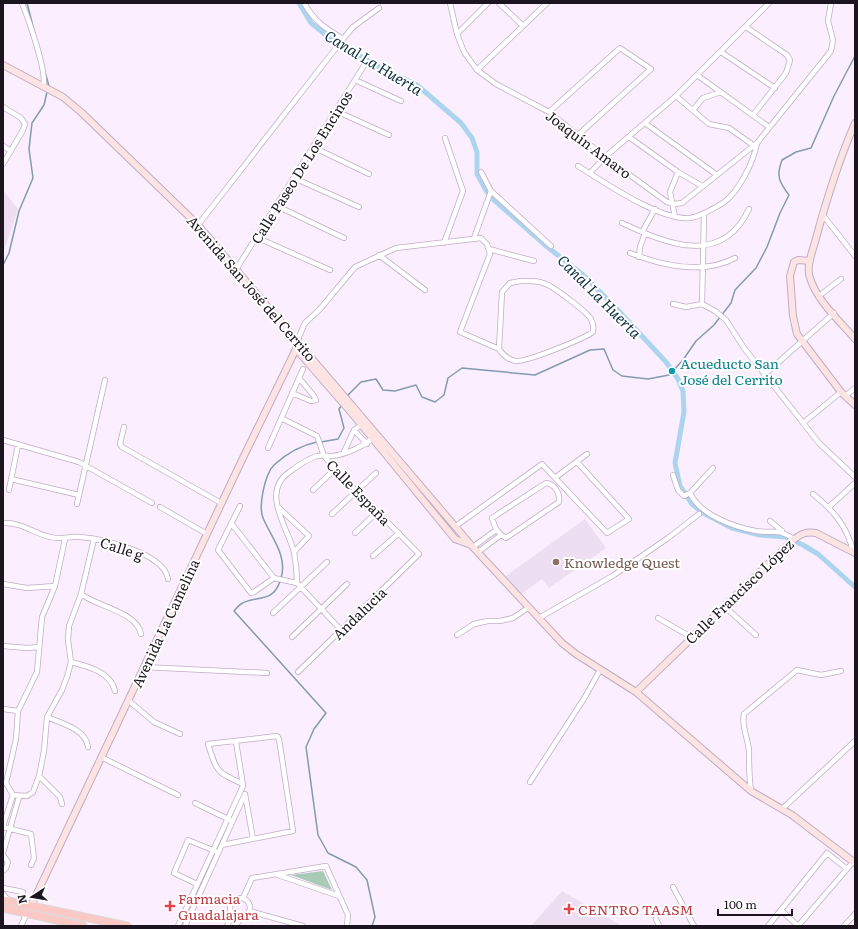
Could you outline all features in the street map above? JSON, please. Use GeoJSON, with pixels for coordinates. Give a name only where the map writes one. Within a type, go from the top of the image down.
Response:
{"type":"FeatureCollection","features":[{"type":"Feature","properties":{"kind":"main road"},"geometry":{"type":"LineString","coordinates":[[6,900],[127,926]]}},
{"type":"Feature","properties":{"kind":"main road"},"geometry":{"type":"LineString","coordinates":[[3,908],[84,926]]}},
{"type":"Feature","properties":{"kind":"street"},"geometry":{"type":"LineString","coordinates":[[22,3],[43,68],[45,81],[43,86]]}},
{"type":"Feature","properties":{"kind":"street"},"geometry":{"type":"LineString","coordinates":[[304,3],[312,17],[319,24],[342,40]]}},
{"type":"Feature","properties":{"kind":"street","name":"Joaquín Amaro"},"geometry":{"type":"LineString","coordinates":[[450,3],[457,34],[464,52],[477,70],[496,84],[526,98],[549,112],[605,158],[666,202],[674,204]]}},
{"type":"Feature","properties":{"kind":"street"},"geometry":{"type":"LineString","coordinates":[[457,34],[488,3]]}},
{"type":"Feature","properties":{"kind":"street"},"geometry":{"type":"LineString","coordinates":[[499,3],[522,25]]}},
{"type":"Feature","properties":{"kind":"street"},"geometry":{"type":"LineString","coordinates":[[477,70],[546,3]]}},
{"type":"Feature","properties":{"kind":"street"},"geometry":{"type":"LineString","coordinates":[[590,173],[676,96],[769,3]]}},
{"type":"Feature","properties":{"kind":"street"},"geometry":{"type":"LineString","coordinates":[[674,204],[682,203],[755,144],[831,51],[832,40],[828,21],[831,3]]}},
{"type":"Feature","properties":{"kind":"street"},"geometry":{"type":"LineString","coordinates":[[198,225],[342,40],[353,27],[379,8]]}},
{"type":"Feature","properties":{"kind":"street"},"geometry":{"type":"LineString","coordinates":[[746,26],[787,55],[790,60],[786,73],[754,115]]}},
{"type":"Feature","properties":{"kind":"street"},"geometry":{"type":"LineString","coordinates":[[549,112],[620,48],[651,69],[578,135]]}},
{"type":"Feature","properties":{"kind":"street"},"geometry":{"type":"LineString","coordinates":[[721,52],[774,88]]}},
{"type":"Feature","properties":{"kind":"street","name":"Calle Paseo De Los Encinos"},"geometry":{"type":"LineString","coordinates":[[237,268],[258,238],[365,64]]}},
{"type":"Feature","properties":{"kind":"street","name":"Avenida San José del Cerrito"},"geometry":{"type":"LineString","coordinates":[[3,65],[63,97],[81,112],[198,225],[237,268],[298,340],[341,396]]}},
{"type":"Feature","properties":{"kind":"street"},"geometry":{"type":"LineString","coordinates":[[697,75],[769,127]]}},
{"type":"Feature","properties":{"kind":"street"},"geometry":{"type":"LineString","coordinates":[[355,80],[401,101]]}},
{"type":"Feature","properties":{"kind":"street"},"geometry":{"type":"LineString","coordinates":[[692,110],[704,98],[721,92]]}},
{"type":"Feature","properties":{"kind":"street"},"geometry":{"type":"LineString","coordinates":[[676,96],[709,124],[728,128],[755,144]]}},
{"type":"Feature","properties":{"kind":"street"},"geometry":{"type":"LineString","coordinates":[[3,107],[21,118],[25,124],[24,130],[3,164]]}},
{"type":"Feature","properties":{"kind":"street"},"geometry":{"type":"LineString","coordinates":[[336,111],[389,136]]}},
{"type":"Feature","properties":{"kind":"street"},"geometry":{"type":"LineString","coordinates":[[645,123],[717,175]]}},
{"type":"Feature","properties":{"kind":"street"},"geometry":{"type":"LineString","coordinates":[[854,337],[819,296],[809,276],[810,261],[822,214],[840,159],[855,123]]}},
{"type":"Feature","properties":{"kind":"street"},"geometry":{"type":"LineString","coordinates":[[629,137],[678,172],[702,186]]}},
{"type":"Feature","properties":{"kind":"street"},"geometry":{"type":"LineString","coordinates":[[444,243],[463,190],[445,138]]}},
{"type":"Feature","properties":{"kind":"street"},"geometry":{"type":"LineString","coordinates":[[578,166],[655,209],[675,217],[690,218],[704,215],[731,197],[755,154],[755,144]]}},
{"type":"Feature","properties":{"kind":"street"},"geometry":{"type":"LineString","coordinates":[[3,146],[11,151]]}},
{"type":"Feature","properties":{"kind":"street"},"geometry":{"type":"LineString","coordinates":[[313,147],[369,174]]}},
{"type":"Feature","properties":{"kind":"street"},"geometry":{"type":"LineString","coordinates":[[481,172],[491,191],[551,246]]}},
{"type":"Feature","properties":{"kind":"street"},"geometry":{"type":"LineString","coordinates":[[675,217],[674,204],[670,188],[678,172]]}},
{"type":"Feature","properties":{"kind":"street"},"geometry":{"type":"LineString","coordinates":[[294,178],[359,207]]}},
{"type":"Feature","properties":{"kind":"street"},"geometry":{"type":"LineString","coordinates":[[474,238],[491,191]]}},
{"type":"Feature","properties":{"kind":"street"},"geometry":{"type":"LineString","coordinates":[[277,206],[344,238]]}},
{"type":"Feature","properties":{"kind":"street"},"geometry":{"type":"LineString","coordinates":[[639,257],[643,233],[655,209]]}},
{"type":"Feature","properties":{"kind":"street"},"geometry":{"type":"LineString","coordinates":[[622,223],[643,233],[685,245],[703,246],[725,239],[742,224],[749,209]]}},
{"type":"Feature","properties":{"kind":"street"},"geometry":{"type":"LineString","coordinates":[[822,214],[855,256]]}},
{"type":"Feature","properties":{"kind":"street"},"geometry":{"type":"LineString","coordinates":[[702,304],[704,215]]}},
{"type":"Feature","properties":{"kind":"street"},"geometry":{"type":"LineString","coordinates":[[258,238],[330,270]]}},
{"type":"Feature","properties":{"kind":"street"},"geometry":{"type":"LineString","coordinates":[[298,340],[305,323],[320,309],[355,267],[396,248],[474,238],[485,240],[490,254],[460,332],[499,349],[510,360],[518,361],[586,336],[593,332],[594,327],[585,312],[545,283],[535,281],[510,283],[502,292],[499,349]]}},
{"type":"Feature","properties":{"kind":"street"},"geometry":{"type":"LineString","coordinates":[[489,249],[534,261]]}},
{"type":"Feature","properties":{"kind":"street"},"geometry":{"type":"LineString","coordinates":[[630,253],[639,257],[682,267],[702,268],[724,264],[735,258]]}},
{"type":"Feature","properties":{"kind":"street"},"geometry":{"type":"LineString","coordinates":[[379,255],[425,290]]}},
{"type":"Feature","properties":{"kind":"street"},"geometry":{"type":"LineString","coordinates":[[810,261],[798,260],[794,262],[790,276],[793,316],[797,334],[843,394],[855,405]]}},
{"type":"Feature","properties":{"kind":"street"},"geometry":{"type":"LineString","coordinates":[[819,296],[841,279]]}},
{"type":"Feature","properties":{"kind":"street"},"geometry":{"type":"LineString","coordinates":[[673,304],[686,307],[702,304],[715,311],[726,320],[764,375],[819,443],[855,477]]}},
{"type":"Feature","properties":{"kind":"street"},"geometry":{"type":"LineString","coordinates":[[764,375],[834,314]]}},
{"type":"Feature","properties":{"kind":"street","name":"Avenida La Camelina"},"geometry":{"type":"LineString","coordinates":[[31,906],[221,503],[296,349],[298,340]]}},
{"type":"Feature","properties":{"kind":"street","name":"Avenida San José del Cerrito"},"geometry":{"type":"LineString","coordinates":[[296,349],[341,396],[364,423],[455,539],[472,546]]}},
{"type":"Feature","properties":{"kind":"street"},"geometry":{"type":"LineString","coordinates":[[268,448],[303,369]]}},
{"type":"Feature","properties":{"kind":"street"},"geometry":{"type":"LineString","coordinates":[[292,393],[311,401],[316,400],[299,378]]}},
{"type":"Feature","properties":{"kind":"street"},"geometry":{"type":"LineString","coordinates":[[77,504],[105,380]]}},
{"type":"Feature","properties":{"kind":"street"},"geometry":{"type":"LineString","coordinates":[[803,423],[843,394],[855,388]]}},
{"type":"Feature","properties":{"kind":"street","name":"Calle España"},"geometry":{"type":"LineString","coordinates":[[281,418],[315,434],[318,438],[324,456],[335,469],[419,554]]}},
{"type":"Feature","properties":{"kind":"street","name":"Calle España"},"geometry":{"type":"LineString","coordinates":[[344,452],[354,430],[364,423]]}},
{"type":"Feature","properties":{"kind":"street"},"geometry":{"type":"LineString","coordinates":[[124,427],[120,444],[122,447],[221,503]]}},
{"type":"Feature","properties":{"kind":"street"},"geometry":{"type":"LineString","coordinates":[[354,430],[367,444],[374,435]]}},
{"type":"Feature","properties":{"kind":"street","name":"Avenida San José del Cerrito"},"geometry":{"type":"LineString","coordinates":[[374,435],[456,526],[472,546],[562,643],[600,670],[636,692],[751,791],[792,815],[854,863]]}},
{"type":"Feature","properties":{"kind":"street"},"geometry":{"type":"LineString","coordinates":[[3,440],[79,462],[152,503]]}},
{"type":"Feature","properties":{"kind":"street","name":"Calle España"},"geometry":{"type":"LineString","coordinates":[[344,452],[367,444]]}},
{"type":"Feature","properties":{"kind":"street"},"geometry":{"type":"LineString","coordinates":[[9,490],[18,445]]}},
{"type":"Feature","properties":{"kind":"street"},"geometry":{"type":"LineString","coordinates":[[297,583],[294,552],[281,520],[277,505],[276,495],[278,484],[286,474],[313,458],[332,456],[344,452]]}},
{"type":"Feature","properties":{"kind":"street"},"geometry":{"type":"LineString","coordinates":[[556,477],[587,454]]}},
{"type":"Feature","properties":{"kind":"street"},"geometry":{"type":"LineString","coordinates":[[456,526],[542,464],[607,532],[629,519],[576,462]]}},
{"type":"Feature","properties":{"kind":"street"},"geometry":{"type":"LineString","coordinates":[[687,495],[712,468]]}},
{"type":"Feature","properties":{"kind":"street"},"geometry":{"type":"LineString","coordinates":[[313,490],[335,469]]}},
{"type":"Feature","properties":{"kind":"street"},"geometry":{"type":"LineString","coordinates":[[332,514],[376,472]]}},
{"type":"Feature","properties":{"kind":"street"},"geometry":{"type":"LineString","coordinates":[[673,475],[678,490],[687,495],[709,513],[739,527],[757,532],[782,531]]}},
{"type":"Feature","properties":{"kind":"street"},"geometry":{"type":"LineString","coordinates":[[11,479],[79,495]]}},
{"type":"Feature","properties":{"kind":"street"},"geometry":{"type":"LineString","coordinates":[[546,483],[549,483],[556,490],[560,497],[559,502],[506,538],[496,530],[492,518],[546,483]]}},
{"type":"Feature","properties":{"kind":"street"},"geometry":{"type":"LineString","coordinates":[[829,507],[855,483]]}},
{"type":"Feature","properties":{"kind":"street"},"geometry":{"type":"LineString","coordinates":[[813,494],[829,507],[849,534],[854,552]]}},
{"type":"Feature","properties":{"kind":"street"},"geometry":{"type":"LineString","coordinates":[[277,505],[309,536],[294,552]]}},
{"type":"Feature","properties":{"kind":"street"},"geometry":{"type":"LineString","coordinates":[[240,506],[218,550],[248,591],[254,592],[276,579],[297,583],[341,630]]}},
{"type":"Feature","properties":{"kind":"street"},"geometry":{"type":"LineString","coordinates":[[160,507],[207,534]]}},
{"type":"Feature","properties":{"kind":"street"},"geometry":{"type":"LineString","coordinates":[[355,533],[378,512]]}},
{"type":"Feature","properties":{"kind":"street"},"geometry":{"type":"LineString","coordinates":[[539,618],[614,575],[668,538],[699,514]]}},
{"type":"Feature","properties":{"kind":"street"},"geometry":{"type":"LineString","coordinates":[[770,521],[793,540]]}},
{"type":"Feature","properties":{"kind":"street","name":"Calle g"},"geometry":{"type":"LineString","coordinates":[[3,524],[12,523],[23,525],[50,537],[65,539],[79,537],[117,544],[144,554],[162,566],[166,571],[168,579]]}},
{"type":"Feature","properties":{"kind":"street"},"geometry":{"type":"LineString","coordinates":[[231,523],[276,579]]}},
{"type":"Feature","properties":{"kind":"street"},"geometry":{"type":"LineString","coordinates":[[472,546],[496,530]]}},
{"type":"Feature","properties":{"kind":"street","name":"Calle Francisco López"},"geometry":{"type":"LineString","coordinates":[[636,692],[724,606],[802,533],[809,531],[854,552]]}},
{"type":"Feature","properties":{"kind":"street"},"geometry":{"type":"LineString","coordinates":[[373,556],[399,533]]}},
{"type":"Feature","properties":{"kind":"street"},"geometry":{"type":"LineString","coordinates":[[455,539],[461,538],[462,534]]}},
{"type":"Feature","properties":{"kind":"street"},"geometry":{"type":"LineString","coordinates":[[478,552],[501,535]]}},
{"type":"Feature","properties":{"kind":"street"},"geometry":{"type":"LineString","coordinates":[[65,539],[55,586],[42,617],[37,672],[18,711],[16,739],[5,771],[6,783],[13,795],[19,797],[27,796],[33,792],[39,776],[44,751],[47,717],[62,690],[71,662],[68,640],[69,626],[81,594],[94,539]]}},
{"type":"Feature","properties":{"kind":"street","name":"Andalucia"},"geometry":{"type":"LineString","coordinates":[[298,672],[419,554]]}},
{"type":"Feature","properties":{"kind":"street"},"geometry":{"type":"LineString","coordinates":[[273,613],[327,562]]}},
{"type":"Feature","properties":{"kind":"street"},"geometry":{"type":"LineString","coordinates":[[3,584],[28,588],[55,586]]}},
{"type":"Feature","properties":{"kind":"street"},"geometry":{"type":"LineString","coordinates":[[292,636],[347,584]]}},
{"type":"Feature","properties":{"kind":"street"},"geometry":{"type":"LineString","coordinates":[[81,594],[90,600],[117,611],[135,621],[141,629],[142,634]]}},
{"type":"Feature","properties":{"kind":"street"},"geometry":{"type":"LineString","coordinates":[[724,606],[756,635]]}},
{"type":"Feature","properties":{"kind":"street"},"geometry":{"type":"LineString","coordinates":[[457,635],[474,624],[513,618],[529,607]]}},
{"type":"Feature","properties":{"kind":"street"},"geometry":{"type":"LineString","coordinates":[[658,618],[691,638]]}},
{"type":"Feature","properties":{"kind":"street"},"geometry":{"type":"LineString","coordinates":[[3,646],[27,648],[39,647]]}},
{"type":"Feature","properties":{"kind":"street"},"geometry":{"type":"LineString","coordinates":[[71,662],[98,671],[113,684],[115,691]]}},
{"type":"Feature","properties":{"kind":"street"},"geometry":{"type":"LineString","coordinates":[[144,667],[267,673]]}},
{"type":"Feature","properties":{"kind":"street"},"geometry":{"type":"LineString","coordinates":[[530,782],[585,697],[600,670]]}},
{"type":"Feature","properties":{"kind":"street"},"geometry":{"type":"LineString","coordinates":[[751,791],[748,762],[749,751],[744,723],[744,714],[797,670],[821,675],[841,671]]}},
{"type":"Feature","properties":{"kind":"street"},"geometry":{"type":"LineString","coordinates":[[128,700],[143,711],[154,722],[180,734]]}},
{"type":"Feature","properties":{"kind":"street"},"geometry":{"type":"LineString","coordinates":[[3,709],[18,711]]}},
{"type":"Feature","properties":{"kind":"street"},"geometry":{"type":"LineString","coordinates":[[47,717],[73,728],[86,740],[88,747]]}},
{"type":"Feature","properties":{"kind":"street"},"geometry":{"type":"LineString","coordinates":[[222,845],[293,831],[277,736],[236,742],[208,744],[216,769],[221,774],[243,785]]}},
{"type":"Feature","properties":{"kind":"street"},"geometry":{"type":"LineString","coordinates":[[782,810],[855,741]]}},
{"type":"Feature","properties":{"kind":"street"},"geometry":{"type":"LineString","coordinates":[[236,742],[253,839]]}},
{"type":"Feature","properties":{"kind":"street"},"geometry":{"type":"LineString","coordinates":[[101,758],[178,795]]}},
{"type":"Feature","properties":{"kind":"street"},"geometry":{"type":"LineString","coordinates":[[39,776],[60,797],[62,804]]}},
{"type":"Feature","properties":{"kind":"street"},"geometry":{"type":"LineString","coordinates":[[178,926],[243,785]]}},
{"type":"Feature","properties":{"kind":"street"},"geometry":{"type":"LineString","coordinates":[[185,926],[245,794]]}},
{"type":"Feature","properties":{"kind":"street"},"geometry":{"type":"LineString","coordinates":[[13,795],[3,826],[31,834],[34,858],[31,865]]}},
{"type":"Feature","properties":{"kind":"street"},"geometry":{"type":"LineString","coordinates":[[3,871],[8,862],[3,854],[9,828],[19,797]]}},
{"type":"Feature","properties":{"kind":"street"},"geometry":{"type":"LineString","coordinates":[[196,803],[232,821]]}},
{"type":"Feature","properties":{"kind":"street"},"geometry":{"type":"LineString","coordinates":[[197,884],[174,873],[188,840],[218,852]]}},
{"type":"Feature","properties":{"kind":"street"},"geometry":{"type":"LineString","coordinates":[[768,926],[827,853],[847,869]]}},
{"type":"Feature","properties":{"kind":"street"},"geometry":{"type":"LineString","coordinates":[[780,910],[798,926],[847,869],[854,863]]}},
{"type":"Feature","properties":{"kind":"street"},"geometry":{"type":"LineString","coordinates":[[243,898],[252,878],[326,866],[348,915],[347,926]]}},
{"type":"Feature","properties":{"kind":"street"},"geometry":{"type":"LineString","coordinates":[[276,874],[339,896]]}},
{"type":"Feature","properties":{"kind":"street"},"geometry":{"type":"LineString","coordinates":[[673,887],[694,926]]}},
{"type":"Feature","properties":{"kind":"street"},"geometry":{"type":"LineString","coordinates":[[3,888],[23,892]]}},
{"type":"Feature","properties":{"kind":"street"},"geometry":{"type":"LineString","coordinates":[[3,894],[6,900]]}},
{"type":"Feature","properties":{"kind":"street"},"geometry":{"type":"LineString","coordinates":[[236,926],[242,917],[249,911],[250,905],[243,898]]}},
{"type":"Feature","properties":{"kind":"street"},"geometry":{"type":"LineString","coordinates":[[242,917],[233,914],[230,908],[232,902],[243,898]]}},
{"type":"Feature","properties":{"kind":"street"},"geometry":{"type":"LineString","coordinates":[[249,911],[303,926]]}},
{"type":"Feature","properties":{"kind":"street"},"geometry":{"type":"LineString","coordinates":[[21,926],[27,913]]}},
{"type":"Feature","properties":{"kind":"street"},"geometry":{"type":"LineString","coordinates":[[227,926],[233,914]]}},
{"type":"Feature","properties":{"kind":"street"},"geometry":{"type":"LineString","coordinates":[[844,926],[855,914]]}},
{"type":"Feature","properties":{"kind":"street"},"geometry":{"type":"LineString","coordinates":[[656,919],[659,926]]}},
{"type":"Feature","properties":{"kind":"shaded area"},"geometry":{"type":"Polygon","coordinates":[[[3,190],[18,209],[3,250],[3,190]]]}},
{"type":"Feature","properties":{"kind":"shaded area","name":"Knowledge Quest"},"geometry":{"type":"Polygon","coordinates":[[[585,519],[606,548],[549,588],[542,579],[520,595],[506,576],[585,519]]]}},
{"type":"Feature","properties":{"kind":"shaded area","name":"CENTRO TAASM"},"geometry":{"type":"Polygon","coordinates":[[[562,891],[622,926],[531,926],[562,891]]]}},
{"type":"Feature","properties":{"kind":"green space"},"geometry":{"type":"Polygon","coordinates":[[[323,871],[332,890],[291,875],[323,871]]]}},
{"type":"Feature","properties":{"kind":"waterway"},"geometry":{"type":"LineString","coordinates":[[27,3],[37,42]]}},
{"type":"Feature","properties":{"kind":"waterway","name":"Canal La Huerta"},"geometry":{"type":"LineString","coordinates":[[299,3],[311,23],[331,39],[379,67],[417,85],[461,123],[472,138],[477,152],[477,174],[487,192],[495,201],[546,246],[582,274],[666,362],[678,379],[683,391],[684,412],[675,463],[680,486],[692,504],[703,513],[732,528],[760,535],[785,537],[803,545],[818,554],[855,587]]}},
{"type":"Feature","properties":{"kind":"waterway","name":"Canal La Huerta"},"geometry":{"type":"LineString","coordinates":[[347,396],[361,382],[376,379],[383,390],[395,391],[416,385],[422,397],[435,402],[444,395],[448,378],[462,368],[535,375],[590,350],[604,349],[613,370],[622,376],[648,379],[669,375],[683,360],[696,341],[714,325],[731,303],[735,290],[756,268],[767,247],[780,213],[789,195],[783,186],[779,175],[782,160],[796,152],[811,148],[834,96],[855,56]]}},
{"type":"Feature","properties":{"kind":"waterway"},"geometry":{"type":"LineString","coordinates":[[45,72],[49,86]]}},
{"type":"Feature","properties":{"kind":"waterway"},"geometry":{"type":"LineString","coordinates":[[3,265],[9,253],[19,211],[33,178],[29,149],[32,123],[44,105],[47,92]]}},
{"type":"Feature","properties":{"kind":"waterway"},"geometry":{"type":"LineString","coordinates":[[321,442],[338,439],[344,428],[339,409],[342,405]]}},
{"type":"Feature","properties":{"kind":"waterway"},"geometry":{"type":"LineString","coordinates":[[281,578],[283,570],[278,547],[263,518],[261,506],[263,490],[268,475],[274,465],[300,448],[317,442]]}},
{"type":"Feature","properties":{"kind":"waterway"},"geometry":{"type":"LineString","coordinates":[[280,581],[273,593],[263,598],[246,601],[234,611],[326,713],[314,729],[306,747],[318,835],[328,853],[356,867],[367,880],[375,917],[372,926]]}},
{"type":"Feature","properties":{"kind":"place","name":"Acueducto San José del Cerrito"},"geometry":{"type":"Point","coordinates":[672,371]}},
{"type":"Feature","properties":{"kind":"place","name":"Knowledge Quest"},"geometry":{"type":"Point","coordinates":[556,562]}},
{"type":"Feature","properties":{"kind":"place","name":"Farmacia Guadalajara"},"geometry":{"type":"Point","coordinates":[170,906]}},
{"type":"Feature","properties":{"kind":"place","name":"CENTRO TAASM"},"geometry":{"type":"Point","coordinates":[569,909]}}]}
